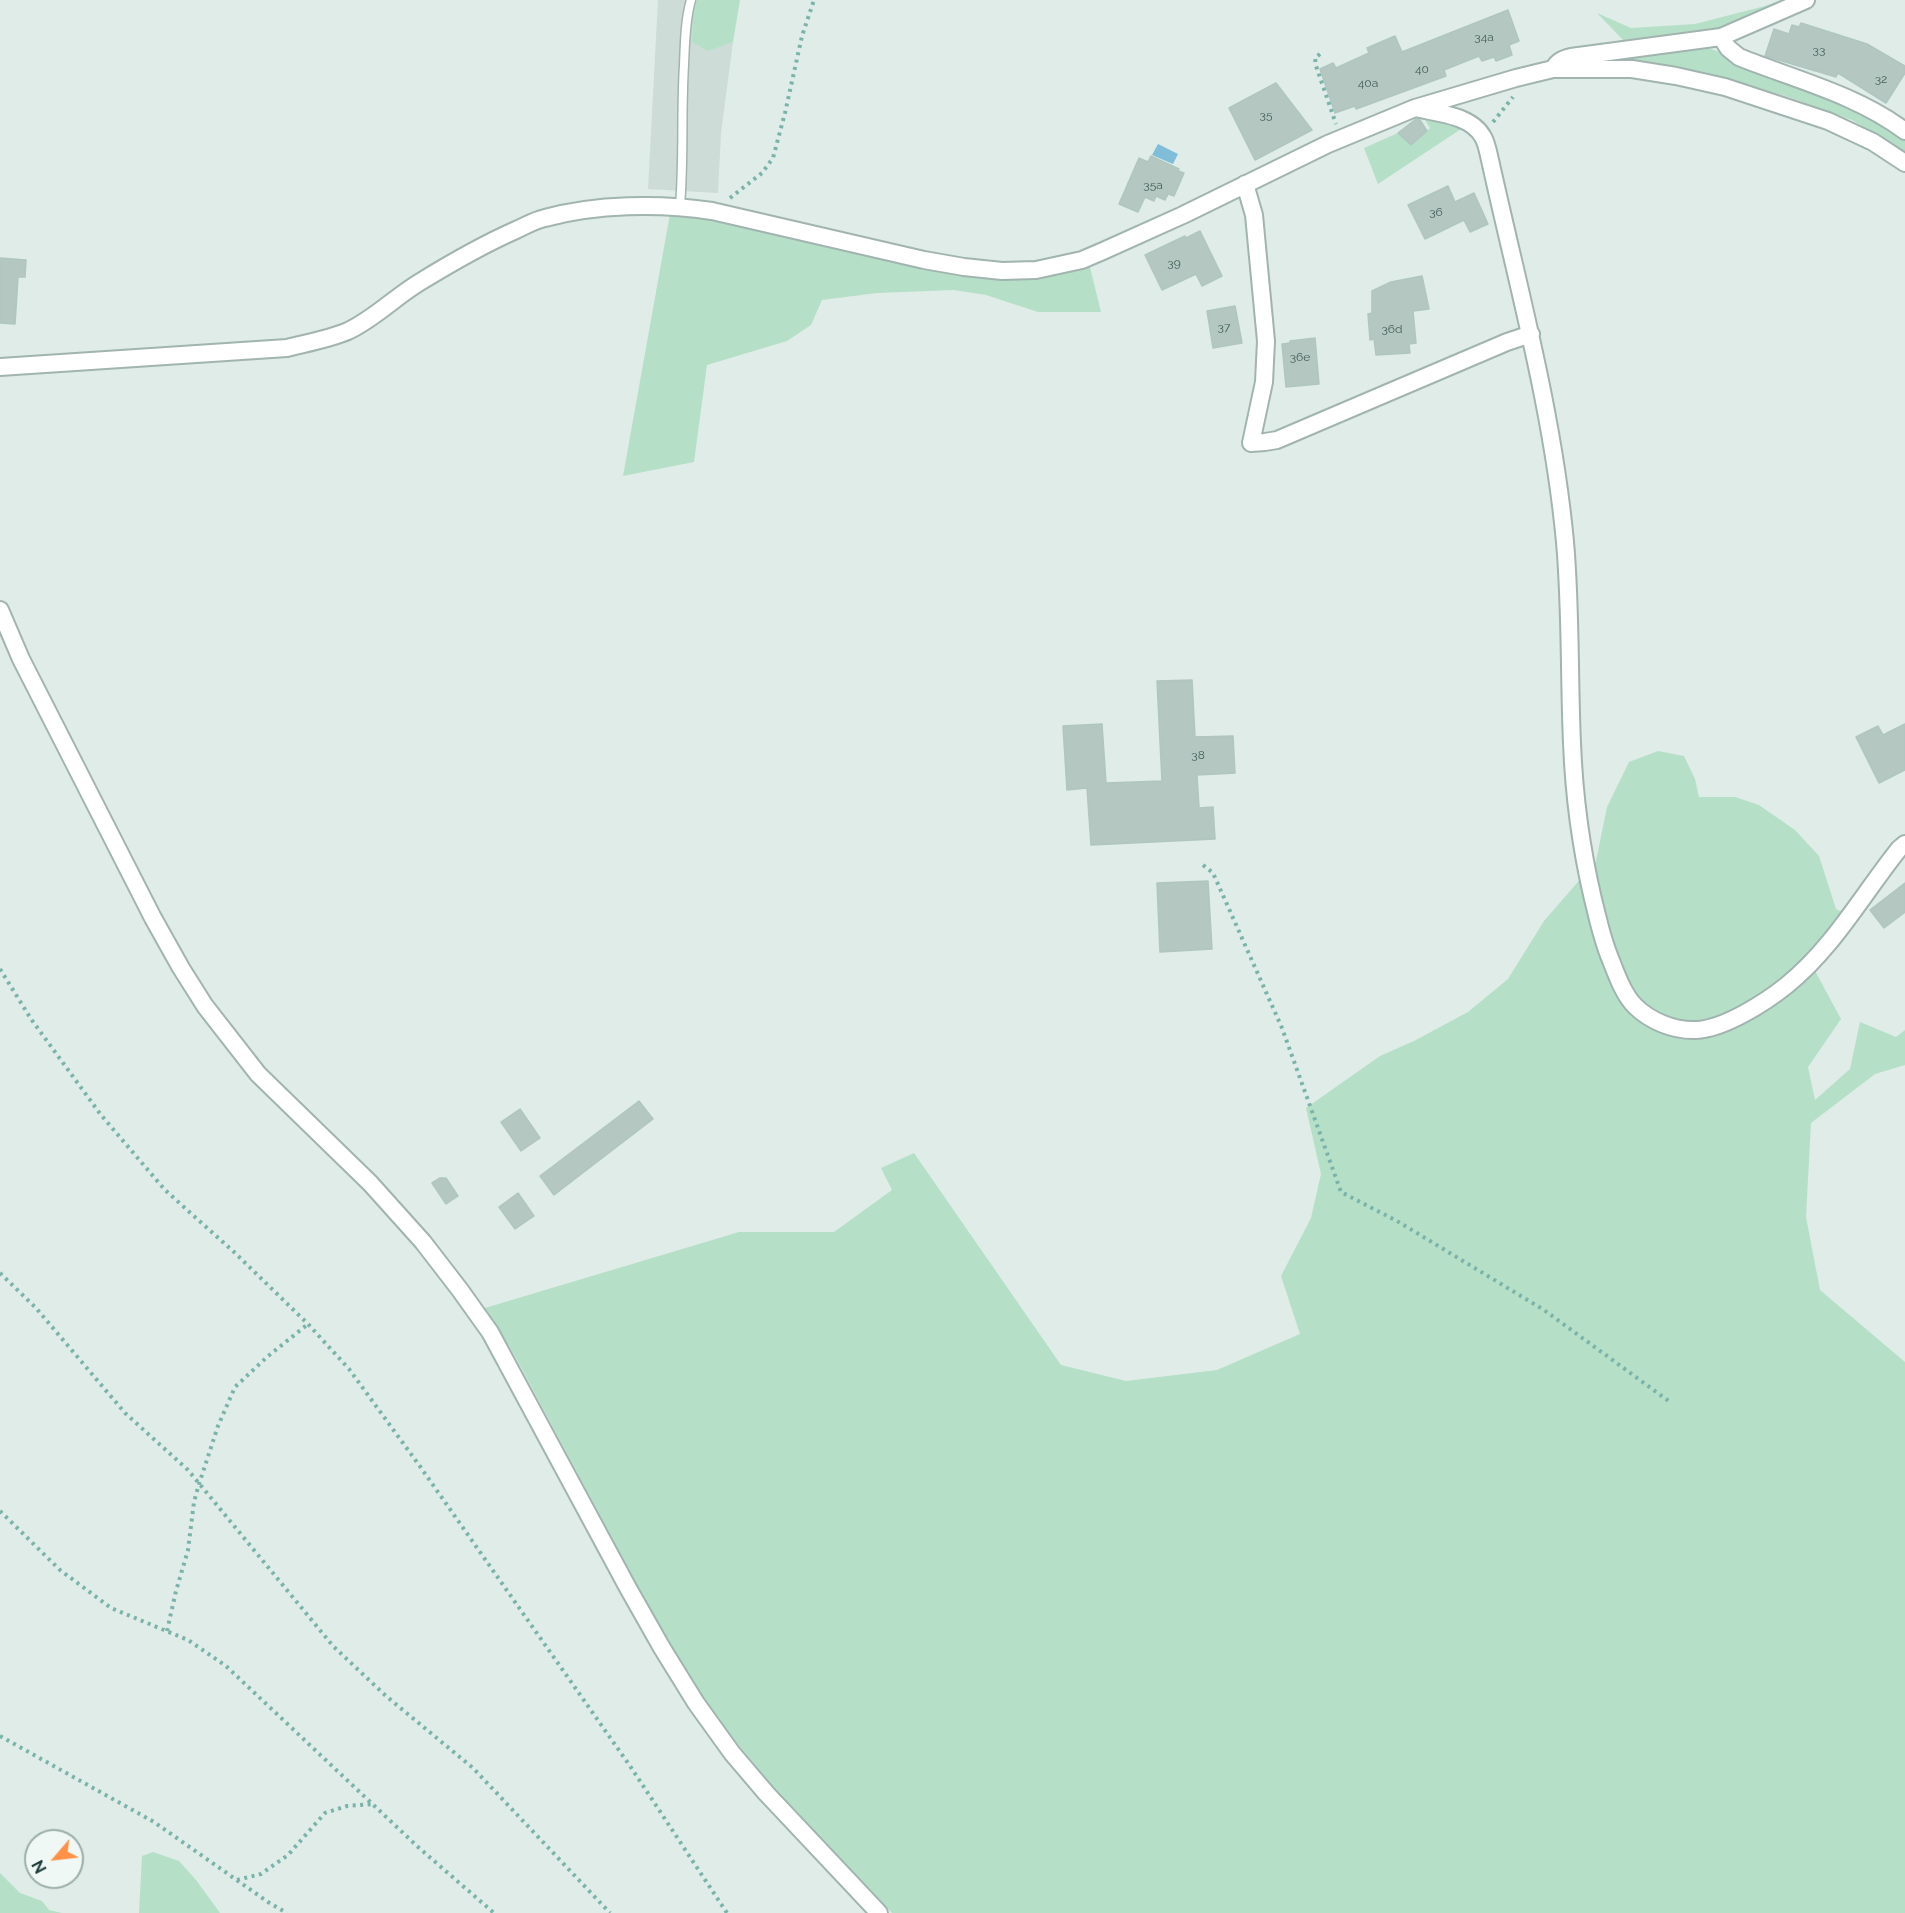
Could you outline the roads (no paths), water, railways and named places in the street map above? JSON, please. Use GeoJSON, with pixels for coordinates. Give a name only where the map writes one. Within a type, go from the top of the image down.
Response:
{"type":"FeatureCollection","features":[{"type":"Feature","properties":{"kind":"street"},"geometry":{"type":"LineString","coordinates":[[1553,69],[1560,60],[1571,57],[1721,37],[1806,0]]}},
{"type":"Feature","properties":{"kind":"street"},"geometry":{"type":"LineString","coordinates":[[1721,37],[1728,48],[1739,57],[1842,94],[1905,131]]}},
{"type":"Feature","properties":{"kind":"street"},"geometry":{"type":"LineString","coordinates":[[0,368],[287,348],[322,340],[349,330],[370,318],[415,285],[462,256],[544,218],[584,211],[640,206],[680,206],[712,211],[924,260],[1002,271],[1036,270],[1093,256],[1328,144],[1415,108],[1553,69],[1632,69],[1725,87],[1828,121],[1873,142],[1905,163]]}},
{"type":"Feature","properties":{"kind":"street"},"geometry":{"type":"LineString","coordinates":[[1415,108],[1459,118],[1482,135],[1486,146],[1530,334],[1557,474],[1571,621],[1572,742],[1576,796],[1586,869],[1603,940],[1618,977],[1633,1004],[1650,1018],[1674,1028],[1697,1030],[1728,1021],[1758,1006],[1809,965],[1849,918],[1871,885],[1905,844]]}},
{"type":"Feature","properties":{"kind":"street"},"geometry":{"type":"LineString","coordinates":[[1245,184],[1254,215],[1266,341],[1264,382],[1251,443],[1277,440],[1530,334]]}},
{"type":"Feature","properties":{"kind":"street"},"geometry":{"type":"LineString","coordinates":[[0,610],[21,659],[148,907],[181,969],[205,1005],[258,1074],[370,1184],[423,1242],[460,1290],[490,1332],[628,1588],[696,1703],[766,1793],[879,1913]]}},
{"type":"Feature","properties":{"kind":"lane"},"geometry":{"type":"LineString","coordinates":[[680,206],[683,168],[682,94],[691,0]]}},
{"type":"Feature","properties":{"kind":"water"},"geometry":{"type":"Polygon","coordinates":[[[1158,144],[1178,154],[1173,164],[1152,155],[1158,144]]]}}]}
